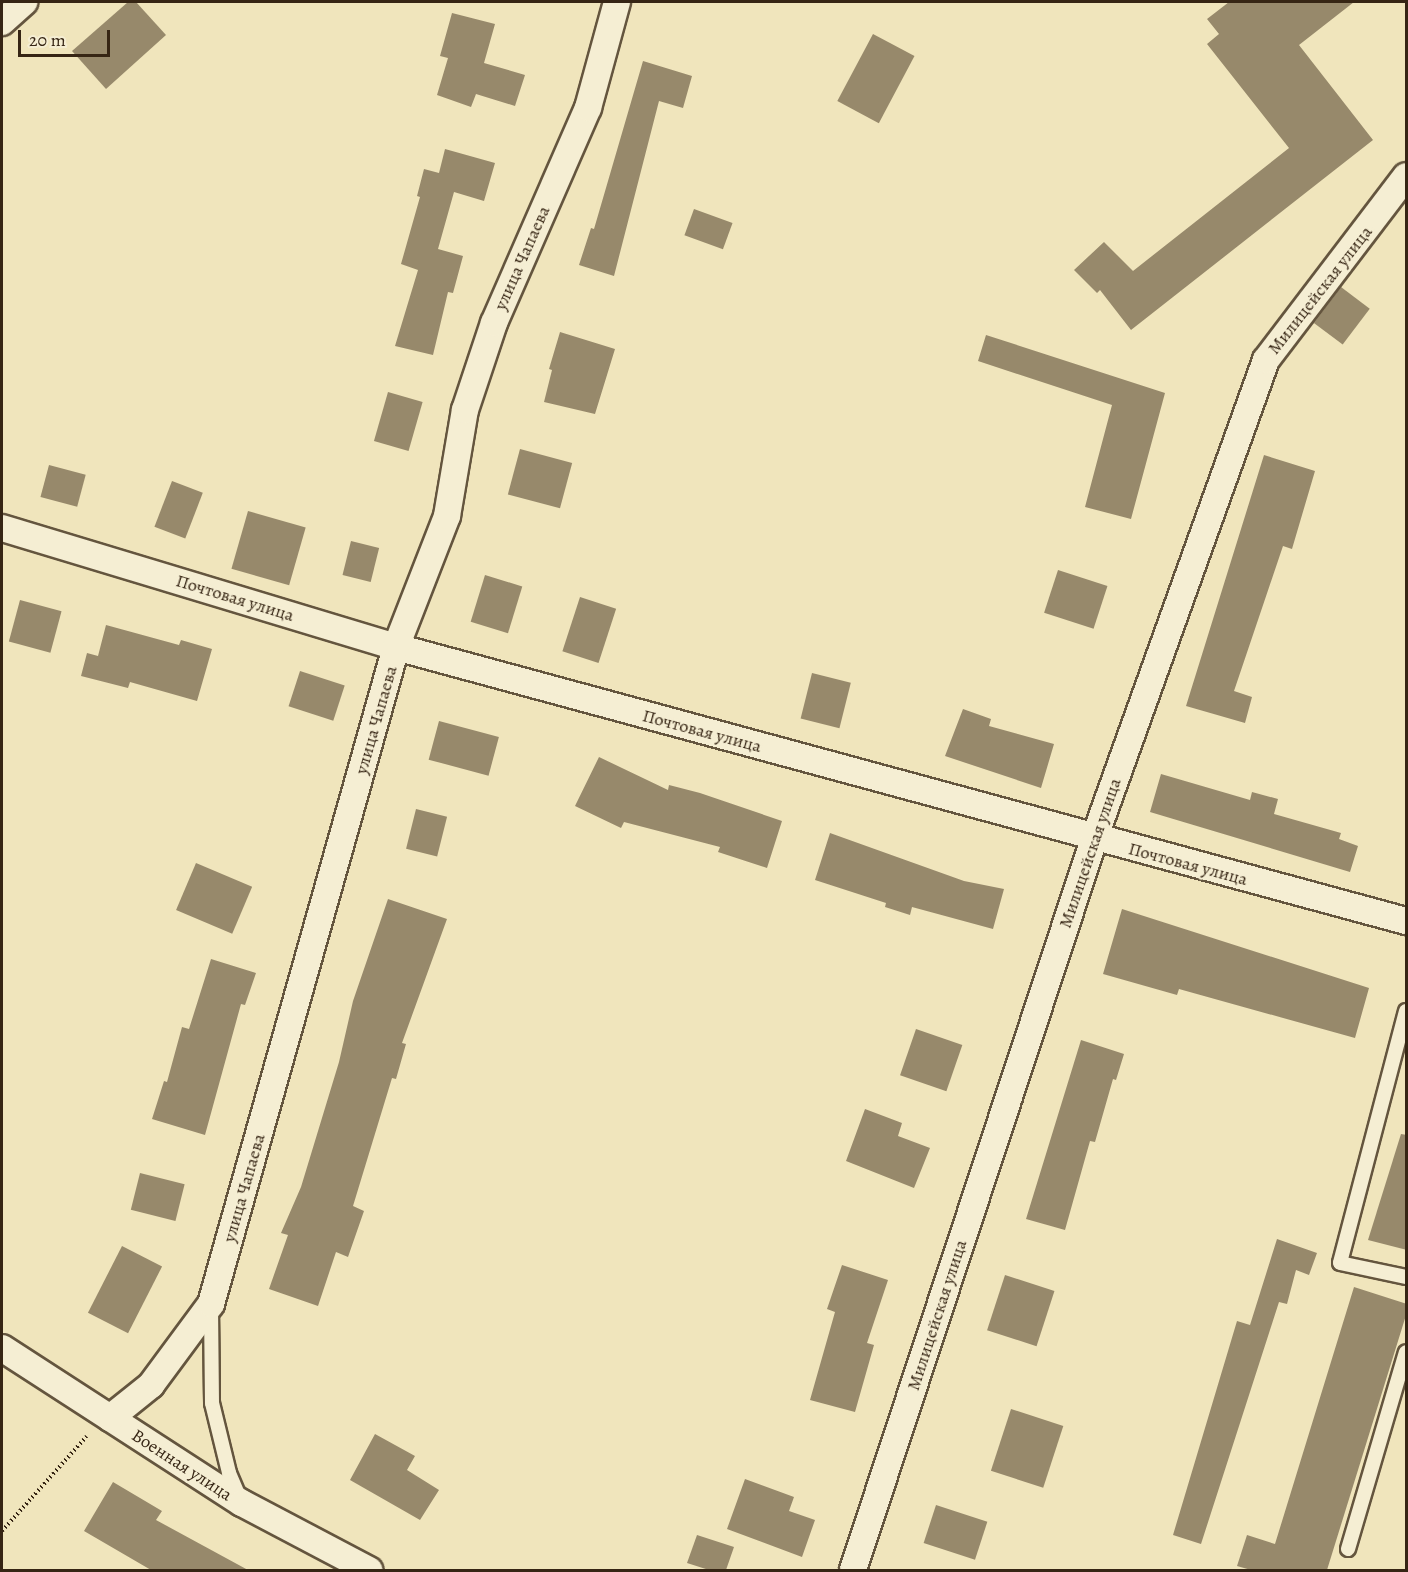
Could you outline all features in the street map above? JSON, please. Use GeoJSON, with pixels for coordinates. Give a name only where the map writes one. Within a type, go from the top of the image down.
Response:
{"type":"FeatureCollection","features":[{"type":"Feature","properties":{"kind":"street"},"geometry":{"type":"LineString","coordinates":[[2,22],[24,2]]}},
{"type":"Feature","properties":{"kind":"street","name":"улица Чапаева"},"geometry":{"type":"LineString","coordinates":[[110,1418],[152,1385],[211,1304],[396,647],[447,516],[465,410],[494,323],[588,108],[617,2]]}},
{"type":"Feature","properties":{"kind":"street","name":"Милицейская улица"},"geometry":{"type":"LineString","coordinates":[[853,1570],[1094,839],[1266,360],[1407,176]]}},
{"type":"Feature","properties":{"kind":"street","name":"Почтовая улица"},"geometry":{"type":"LineString","coordinates":[[2,528],[396,647],[1094,839],[1407,921]]}},
{"type":"Feature","properties":{"kind":"street","name":"Военная улица"},"geometry":{"type":"LineString","coordinates":[[2,1348],[242,1503],[369,1570]]}},
{"type":"Feature","properties":{"kind":"lane"},"geometry":{"type":"LineString","coordinates":[[1407,1011],[1340,1263],[1407,1277]]}},
{"type":"Feature","properties":{"kind":"lane"},"geometry":{"type":"LineString","coordinates":[[211,1304],[212,1403],[229,1473],[242,1503]]}},
{"type":"Feature","properties":{"kind":"lane"},"geometry":{"type":"LineString","coordinates":[[1348,1549],[1407,1352]]}},
{"type":"Feature","properties":{"kind":"path"},"geometry":{"type":"LineString","coordinates":[[2,1531],[75,1445],[110,1418]]}},
{"type":"Feature","properties":{"kind":"building"},"geometry":{"type":"Polygon","coordinates":[[[128,2],[136,2],[166,35],[106,89],[72,51],[128,2]]]}},
{"type":"Feature","properties":{"kind":"building"},"geometry":{"type":"Polygon","coordinates":[[[1229,2],[1354,2],[1299,45],[1373,140],[1131,330],[1100,290],[1097,293],[1074,270],[1104,242],[1133,271],[1289,148],[1207,44],[1219,34],[1207,19],[1229,2]]]}},
{"type":"Feature","properties":{"kind":"building"},"geometry":{"type":"Polygon","coordinates":[[[452,13],[495,24],[484,63],[525,75],[515,106],[476,94],[471,107],[437,95],[448,58],[440,56],[452,13]]]}},
{"type":"Feature","properties":{"kind":"building"},"geometry":{"type":"Polygon","coordinates":[[[873,34],[914,56],[879,123],[837,101],[873,34]]]}},
{"type":"Feature","properties":{"kind":"building"},"geometry":{"type":"Polygon","coordinates":[[[643,61],[692,76],[683,108],[659,101],[614,276],[579,265],[591,228],[594,229],[643,61]]]}},
{"type":"Feature","properties":{"kind":"building"},"geometry":{"type":"Polygon","coordinates":[[[445,149],[495,163],[484,201],[454,192],[438,249],[463,256],[453,293],[448,292],[433,355],[395,346],[418,270],[401,264],[420,197],[417,196],[424,169],[439,173],[445,149]]]}},
{"type":"Feature","properties":{"kind":"building"},"geometry":{"type":"Polygon","coordinates":[[[694,209],[733,223],[723,249],[684,235],[694,209]]]}},
{"type":"Feature","properties":{"kind":"building"},"geometry":{"type":"Polygon","coordinates":[[[1341,287],[1370,309],[1343,345],[1314,323],[1341,287]]]}},
{"type":"Feature","properties":{"kind":"building"},"geometry":{"type":"Polygon","coordinates":[[[560,332],[615,349],[595,414],[544,402],[552,370],[549,369],[560,332]]]}},
{"type":"Feature","properties":{"kind":"building"},"geometry":{"type":"Polygon","coordinates":[[[986,335],[1165,393],[1131,519],[1085,507],[1112,405],[978,361],[986,335]]]}},
{"type":"Feature","properties":{"kind":"building"},"geometry":{"type":"Polygon","coordinates":[[[388,392],[423,402],[409,451],[374,441],[388,392]]]}},
{"type":"Feature","properties":{"kind":"building"},"geometry":{"type":"Polygon","coordinates":[[[520,449],[572,463],[560,508],[508,494],[520,449]]]}},
{"type":"Feature","properties":{"kind":"building"},"geometry":{"type":"Polygon","coordinates":[[[1264,455],[1315,471],[1292,549],[1283,546],[1234,691],[1252,697],[1245,723],[1186,706],[1264,455]]]}},
{"type":"Feature","properties":{"kind":"building"},"geometry":{"type":"Polygon","coordinates":[[[49,465],[86,475],[77,507],[40,497],[49,465]]]}},
{"type":"Feature","properties":{"kind":"building"},"geometry":{"type":"Polygon","coordinates":[[[172,481],[203,493],[185,539],[154,527],[172,481]]]}},
{"type":"Feature","properties":{"kind":"building"},"geometry":{"type":"Polygon","coordinates":[[[248,511],[306,528],[289,585],[231,569],[248,511]]]}},
{"type":"Feature","properties":{"kind":"building"},"geometry":{"type":"Polygon","coordinates":[[[351,541],[379,548],[371,582],[343,575],[351,541]]]}},
{"type":"Feature","properties":{"kind":"building"},"geometry":{"type":"Polygon","coordinates":[[[1058,570],[1107,586],[1094,629],[1044,613],[1058,570]]]}},
{"type":"Feature","properties":{"kind":"building"},"geometry":{"type":"Polygon","coordinates":[[[485,575],[522,586],[508,633],[471,622],[485,575]]]}},
{"type":"Feature","properties":{"kind":"building"},"geometry":{"type":"Polygon","coordinates":[[[580,597],[616,609],[599,663],[562,651],[580,597]]]}},
{"type":"Feature","properties":{"kind":"building"},"geometry":{"type":"Polygon","coordinates":[[[20,600],[62,611],[50,653],[9,642],[20,600]]]}},
{"type":"Feature","properties":{"kind":"building"},"geometry":{"type":"Polygon","coordinates":[[[106,625],[179,645],[181,640],[212,649],[197,701],[130,682],[128,688],[81,676],[87,653],[98,656],[106,625]]]}},
{"type":"Feature","properties":{"kind":"building"},"geometry":{"type":"Polygon","coordinates":[[[300,671],[345,686],[333,721],[289,706],[300,671]]]}},
{"type":"Feature","properties":{"kind":"building"},"geometry":{"type":"Polygon","coordinates":[[[812,673],[851,683],[839,728],[801,719],[812,673]]]}},
{"type":"Feature","properties":{"kind":"building"},"geometry":{"type":"Polygon","coordinates":[[[963,709],[991,719],[989,726],[1054,744],[1041,788],[945,756],[963,709]]]}},
{"type":"Feature","properties":{"kind":"building"},"geometry":{"type":"Polygon","coordinates":[[[439,721],[499,737],[489,776],[429,760],[439,721]]]}},
{"type":"Feature","properties":{"kind":"building"},"geometry":{"type":"Polygon","coordinates":[[[599,757],[668,790],[669,785],[700,793],[782,821],[767,868],[718,852],[720,847],[624,822],[621,828],[575,806],[599,757]]]}},
{"type":"Feature","properties":{"kind":"building"},"geometry":{"type":"Polygon","coordinates":[[[1161,774],[1250,800],[1252,792],[1278,799],[1274,814],[1341,833],[1339,839],[1358,846],[1350,872],[1150,812],[1161,774]]]}},
{"type":"Feature","properties":{"kind":"building"},"geometry":{"type":"Polygon","coordinates":[[[416,809],[447,817],[437,857],[406,849],[416,809]]]}},
{"type":"Feature","properties":{"kind":"building"},"geometry":{"type":"Polygon","coordinates":[[[830,833],[964,881],[1004,889],[993,929],[912,907],[910,915],[885,907],[886,903],[815,880],[830,833]]]}},
{"type":"Feature","properties":{"kind":"building"},"geometry":{"type":"Polygon","coordinates":[[[196,863],[252,887],[232,934],[176,910],[196,863]]]}},
{"type":"Feature","properties":{"kind":"building"},"geometry":{"type":"Polygon","coordinates":[[[388,899],[447,919],[402,1043],[406,1044],[396,1079],[392,1078],[353,1206],[364,1211],[348,1257],[336,1252],[318,1306],[269,1289],[288,1235],[281,1233],[301,1187],[339,1062],[353,1001],[388,899]]]}},
{"type":"Feature","properties":{"kind":"building"},"geometry":{"type":"Polygon","coordinates":[[[1122,909],[1369,988],[1355,1038],[1179,989],[1177,995],[1103,974],[1122,909]]]}},
{"type":"Feature","properties":{"kind":"building"},"geometry":{"type":"Polygon","coordinates":[[[211,959],[256,973],[245,1005],[241,1004],[205,1135],[152,1119],[164,1081],[167,1082],[182,1027],[189,1029],[211,959]]]}},
{"type":"Feature","properties":{"kind":"building"},"geometry":{"type":"Polygon","coordinates":[[[916,1029],[962,1045],[946,1091],[900,1075],[916,1029]]]}},
{"type":"Feature","properties":{"kind":"building"},"geometry":{"type":"Polygon","coordinates":[[[1081,1040],[1124,1054],[1116,1080],[1113,1079],[1095,1142],[1090,1141],[1065,1230],[1026,1219],[1081,1040]]]}},
{"type":"Feature","properties":{"kind":"building"},"geometry":{"type":"Polygon","coordinates":[[[865,1109],[902,1123],[898,1136],[930,1148],[914,1188],[846,1161],[865,1109]]]}},
{"type":"Feature","properties":{"kind":"building"},"geometry":{"type":"Polygon","coordinates":[[[1401,1134],[1407,1135],[1407,1250],[1368,1240],[1401,1134]]]}},
{"type":"Feature","properties":{"kind":"building"},"geometry":{"type":"Polygon","coordinates":[[[140,1173],[185,1184],[175,1221],[131,1210],[140,1173]]]}},
{"type":"Feature","properties":{"kind":"building"},"geometry":{"type":"Polygon","coordinates":[[[1277,1239],[1317,1253],[1309,1275],[1296,1270],[1287,1304],[1279,1302],[1201,1544],[1173,1535],[1237,1321],[1250,1325],[1277,1239]]]}},
{"type":"Feature","properties":{"kind":"building"},"geometry":{"type":"Polygon","coordinates":[[[122,1246],[162,1266],[128,1333],[88,1313],[122,1246]]]}},
{"type":"Feature","properties":{"kind":"building"},"geometry":{"type":"Polygon","coordinates":[[[842,1265],[888,1280],[867,1343],[874,1345],[855,1412],[810,1400],[835,1312],[827,1309],[842,1265]]]}},
{"type":"Feature","properties":{"kind":"building"},"geometry":{"type":"Polygon","coordinates":[[[1005,1275],[1054,1291],[1037,1346],[987,1330],[1005,1275]]]}},
{"type":"Feature","properties":{"kind":"building"},"geometry":{"type":"Polygon","coordinates":[[[1354,1287],[1407,1304],[1407,1312],[1327,1570],[1251,1570],[1237,1566],[1247,1535],[1275,1544],[1354,1287]]]}},
{"type":"Feature","properties":{"kind":"building"},"geometry":{"type":"Polygon","coordinates":[[[1011,1409],[1063,1426],[1043,1488],[991,1471],[1011,1409]]]}},
{"type":"Feature","properties":{"kind":"building"},"geometry":{"type":"Polygon","coordinates":[[[375,1434],[415,1456],[407,1470],[439,1490],[420,1520],[350,1480],[375,1434]]]}},
{"type":"Feature","properties":{"kind":"building"},"geometry":{"type":"Polygon","coordinates":[[[745,1479],[794,1497],[789,1511],[815,1520],[802,1557],[727,1529],[745,1479]]]}},
{"type":"Feature","properties":{"kind":"building"},"geometry":{"type":"Polygon","coordinates":[[[113,1482],[162,1511],[156,1520],[248,1570],[151,1570],[84,1531],[113,1482]]]}},
{"type":"Feature","properties":{"kind":"building"},"geometry":{"type":"Polygon","coordinates":[[[936,1505],[987,1522],[975,1560],[924,1543],[936,1505]]]}},
{"type":"Feature","properties":{"kind":"building"},"geometry":{"type":"Polygon","coordinates":[[[697,1535],[734,1547],[726,1570],[709,1570],[687,1563],[697,1535]]]}}]}
